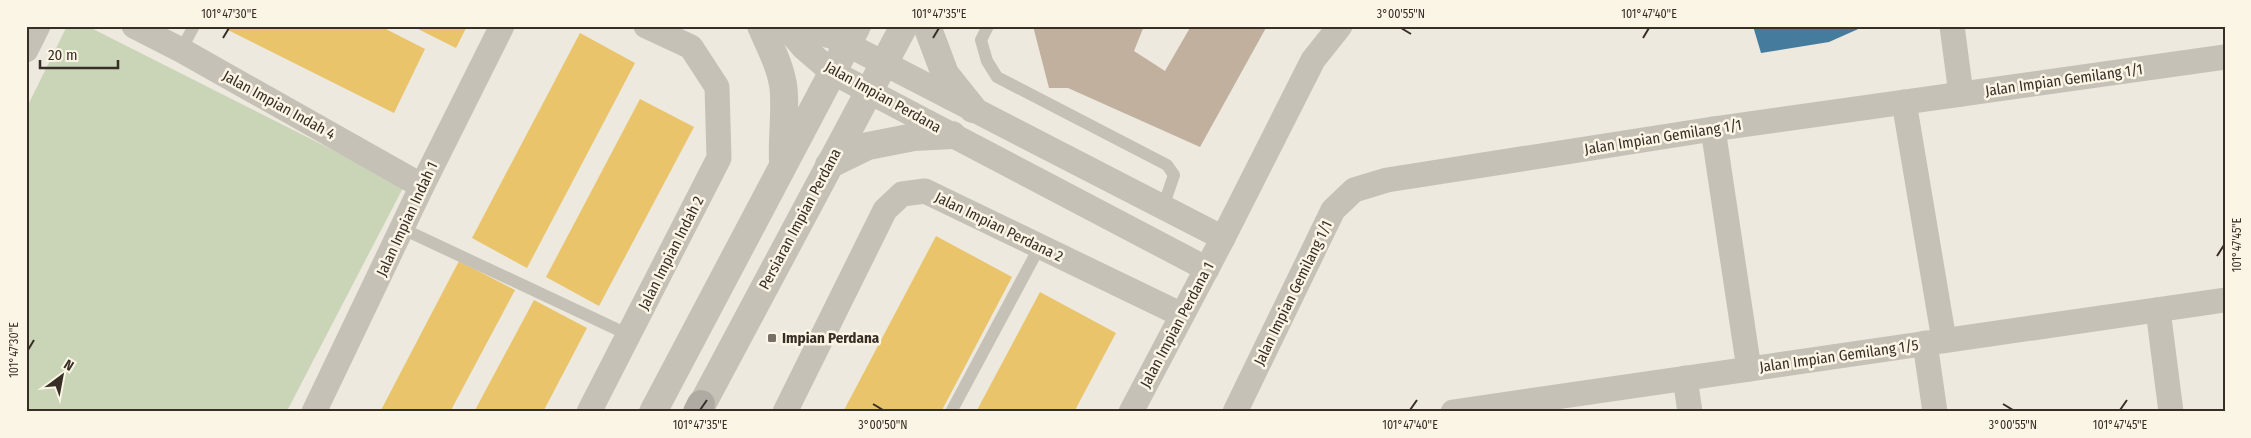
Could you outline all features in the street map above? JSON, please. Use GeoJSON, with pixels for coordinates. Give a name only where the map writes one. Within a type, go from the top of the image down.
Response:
{"type":"FeatureCollection","features":[{"type":"Feature","properties":{"kind":"street"},"geometry":{"type":"LineString","coordinates":[[26,50],[38,26]]}},
{"type":"Feature","properties":{"kind":"street","name":"Jalan Impian Indah 4"},"geometry":{"type":"LineString","coordinates":[[134,26],[181,50],[422,186]]}},
{"type":"Feature","properties":{"kind":"street","name":"Jalan Impian Indah 1"},"geometry":{"type":"LineString","coordinates":[[314,412],[422,186],[502,26]]}},
{"type":"Feature","properties":{"kind":"street","name":"Jalan Impian Indah 2"},"geometry":{"type":"LineString","coordinates":[[589,412],[719,158],[717,87],[691,48],[646,26]]}},
{"type":"Feature","properties":{"kind":"street"},"geometry":{"type":"LineString","coordinates":[[777,26],[775,59],[784,94],[783,166]]}},
{"type":"Feature","properties":{"kind":"street","name":"Jalan Impian Perdana"},"geometry":{"type":"LineString","coordinates":[[777,26],[831,36],[852,35],[883,63],[1223,238]]}},
{"type":"Feature","properties":{"kind":"street","name":"Jalan Impian Perdana"},"geometry":{"type":"LineString","coordinates":[[777,26],[832,72],[1207,268]]}},
{"type":"Feature","properties":{"kind":"street","name":"Persiaran Impian Perdana"},"geometry":{"type":"LineString","coordinates":[[699,409],[904,26]]}},
{"type":"Feature","properties":{"kind":"street"},"geometry":{"type":"LineString","coordinates":[[927,26],[945,74],[973,109]]}},
{"type":"Feature","properties":{"kind":"street","name":"Jalan Impian Perdana 1"},"geometry":{"type":"LineString","coordinates":[[1131,412],[1223,238],[1313,60],[1340,26]]}},
{"type":"Feature","properties":{"kind":"street"},"geometry":{"type":"LineString","coordinates":[[1952,26],[1961,94]]}},
{"type":"Feature","properties":{"kind":"street"},"geometry":{"type":"LineString","coordinates":[[653,412],[852,35]]}},
{"type":"Feature","properties":{"kind":"street","name":"Jalan Impian Gemilang 1/1"},"geometry":{"type":"LineString","coordinates":[[1235,412],[1334,210],[1354,190],[1387,180],[1713,129],[2225,57]]}},
{"type":"Feature","properties":{"kind":"street"},"geometry":{"type":"LineString","coordinates":[[1904,102],[1934,342],[1935,412]]}},
{"type":"Feature","properties":{"kind":"street"},"geometry":{"type":"LineString","coordinates":[[1713,129],[1749,369]]}},
{"type":"Feature","properties":{"kind":"street"},"geometry":{"type":"LineString","coordinates":[[829,165],[868,146],[914,137],[952,135]]}},
{"type":"Feature","properties":{"kind":"street","name":"Jalan Impian Perdana 2"},"geometry":{"type":"LineString","coordinates":[[785,412],[885,210],[902,194],[925,192],[1182,315]]}},
{"type":"Feature","properties":{"kind":"street","name":"Jalan Impian Gemilang 1/5"},"geometry":{"type":"LineString","coordinates":[[1453,412],[2225,300]]}},
{"type":"Feature","properties":{"kind":"street"},"geometry":{"type":"LineString","coordinates":[[2158,310],[2171,412]]}},
{"type":"Feature","properties":{"kind":"street"},"geometry":{"type":"LineString","coordinates":[[1684,378],[1690,412]]}},
{"type":"Feature","properties":{"kind":"lane"},"geometry":{"type":"LineString","coordinates":[[181,50],[194,26]]}},
{"type":"Feature","properties":{"kind":"lane"},"geometry":{"type":"LineString","coordinates":[[988,26],[981,40],[987,61],[998,77],[1167,165],[1174,176],[1163,207]]}},
{"type":"Feature","properties":{"kind":"lane"},"geometry":{"type":"LineString","coordinates":[[403,229],[629,335]]}},
{"type":"Feature","properties":{"kind":"lane"},"geometry":{"type":"LineString","coordinates":[[951,412],[1040,246]]}},
{"type":"Feature","properties":{"kind":"green space"},"geometry":{"type":"Polygon","coordinates":[[[67,26],[87,26],[404,186],[288,409],[283,412],[26,412],[26,109],[67,26]]]}},
{"type":"Feature","properties":{"kind":"building: Homes"},"geometry":{"type":"Polygon","coordinates":[[[220,26],[380,26],[425,49],[394,113],[220,26]]]}},
{"type":"Feature","properties":{"kind":"building: Homes"},"geometry":{"type":"Polygon","coordinates":[[[412,26],[467,26],[456,48],[412,26]]]}},
{"type":"Feature","properties":{"kind":"building: Homes"},"geometry":{"type":"Polygon","coordinates":[[[580,33],[635,63],[527,268],[472,238],[580,33]]]}},
{"type":"Feature","properties":{"kind":"building: Homes"},"geometry":{"type":"Polygon","coordinates":[[[640,99],[694,127],[599,306],[546,277],[640,99]]]}},
{"type":"Feature","properties":{"kind":"building: Homes"},"geometry":{"type":"Polygon","coordinates":[[[936,236],[1012,277],[941,412],[843,412],[936,236]]]}},
{"type":"Feature","properties":{"kind":"building: Homes"},"geometry":{"type":"Polygon","coordinates":[[[459,261],[515,290],[450,412],[380,412],[459,261]]]}},
{"type":"Feature","properties":{"kind":"building: Homes"},"geometry":{"type":"Polygon","coordinates":[[[1040,292],[1116,333],[1074,412],[976,412],[1040,292]]]}},
{"type":"Feature","properties":{"kind":"building: Homes"},"geometry":{"type":"Polygon","coordinates":[[[534,300],[587,328],[543,412],[474,412],[534,300]]]}},
{"type":"Feature","properties":{"kind":"building: Public"},"geometry":{"type":"Polygon","coordinates":[[[1753,26],[1865,26],[1829,42],[1761,53],[1753,26]]]}},
{"type":"Feature","properties":{"kind":"building: Other"},"geometry":{"type":"Polygon","coordinates":[[[1033,26],[1144,26],[1134,51],[1165,71],[1191,26],[1267,26],[1200,147],[1068,88],[1049,88],[1033,26]]]}},
{"type":"Feature","properties":{"kind":"place","name":"Impian Perdana"},"geometry":{"type":"Point","coordinates":[772,338]}}]}
